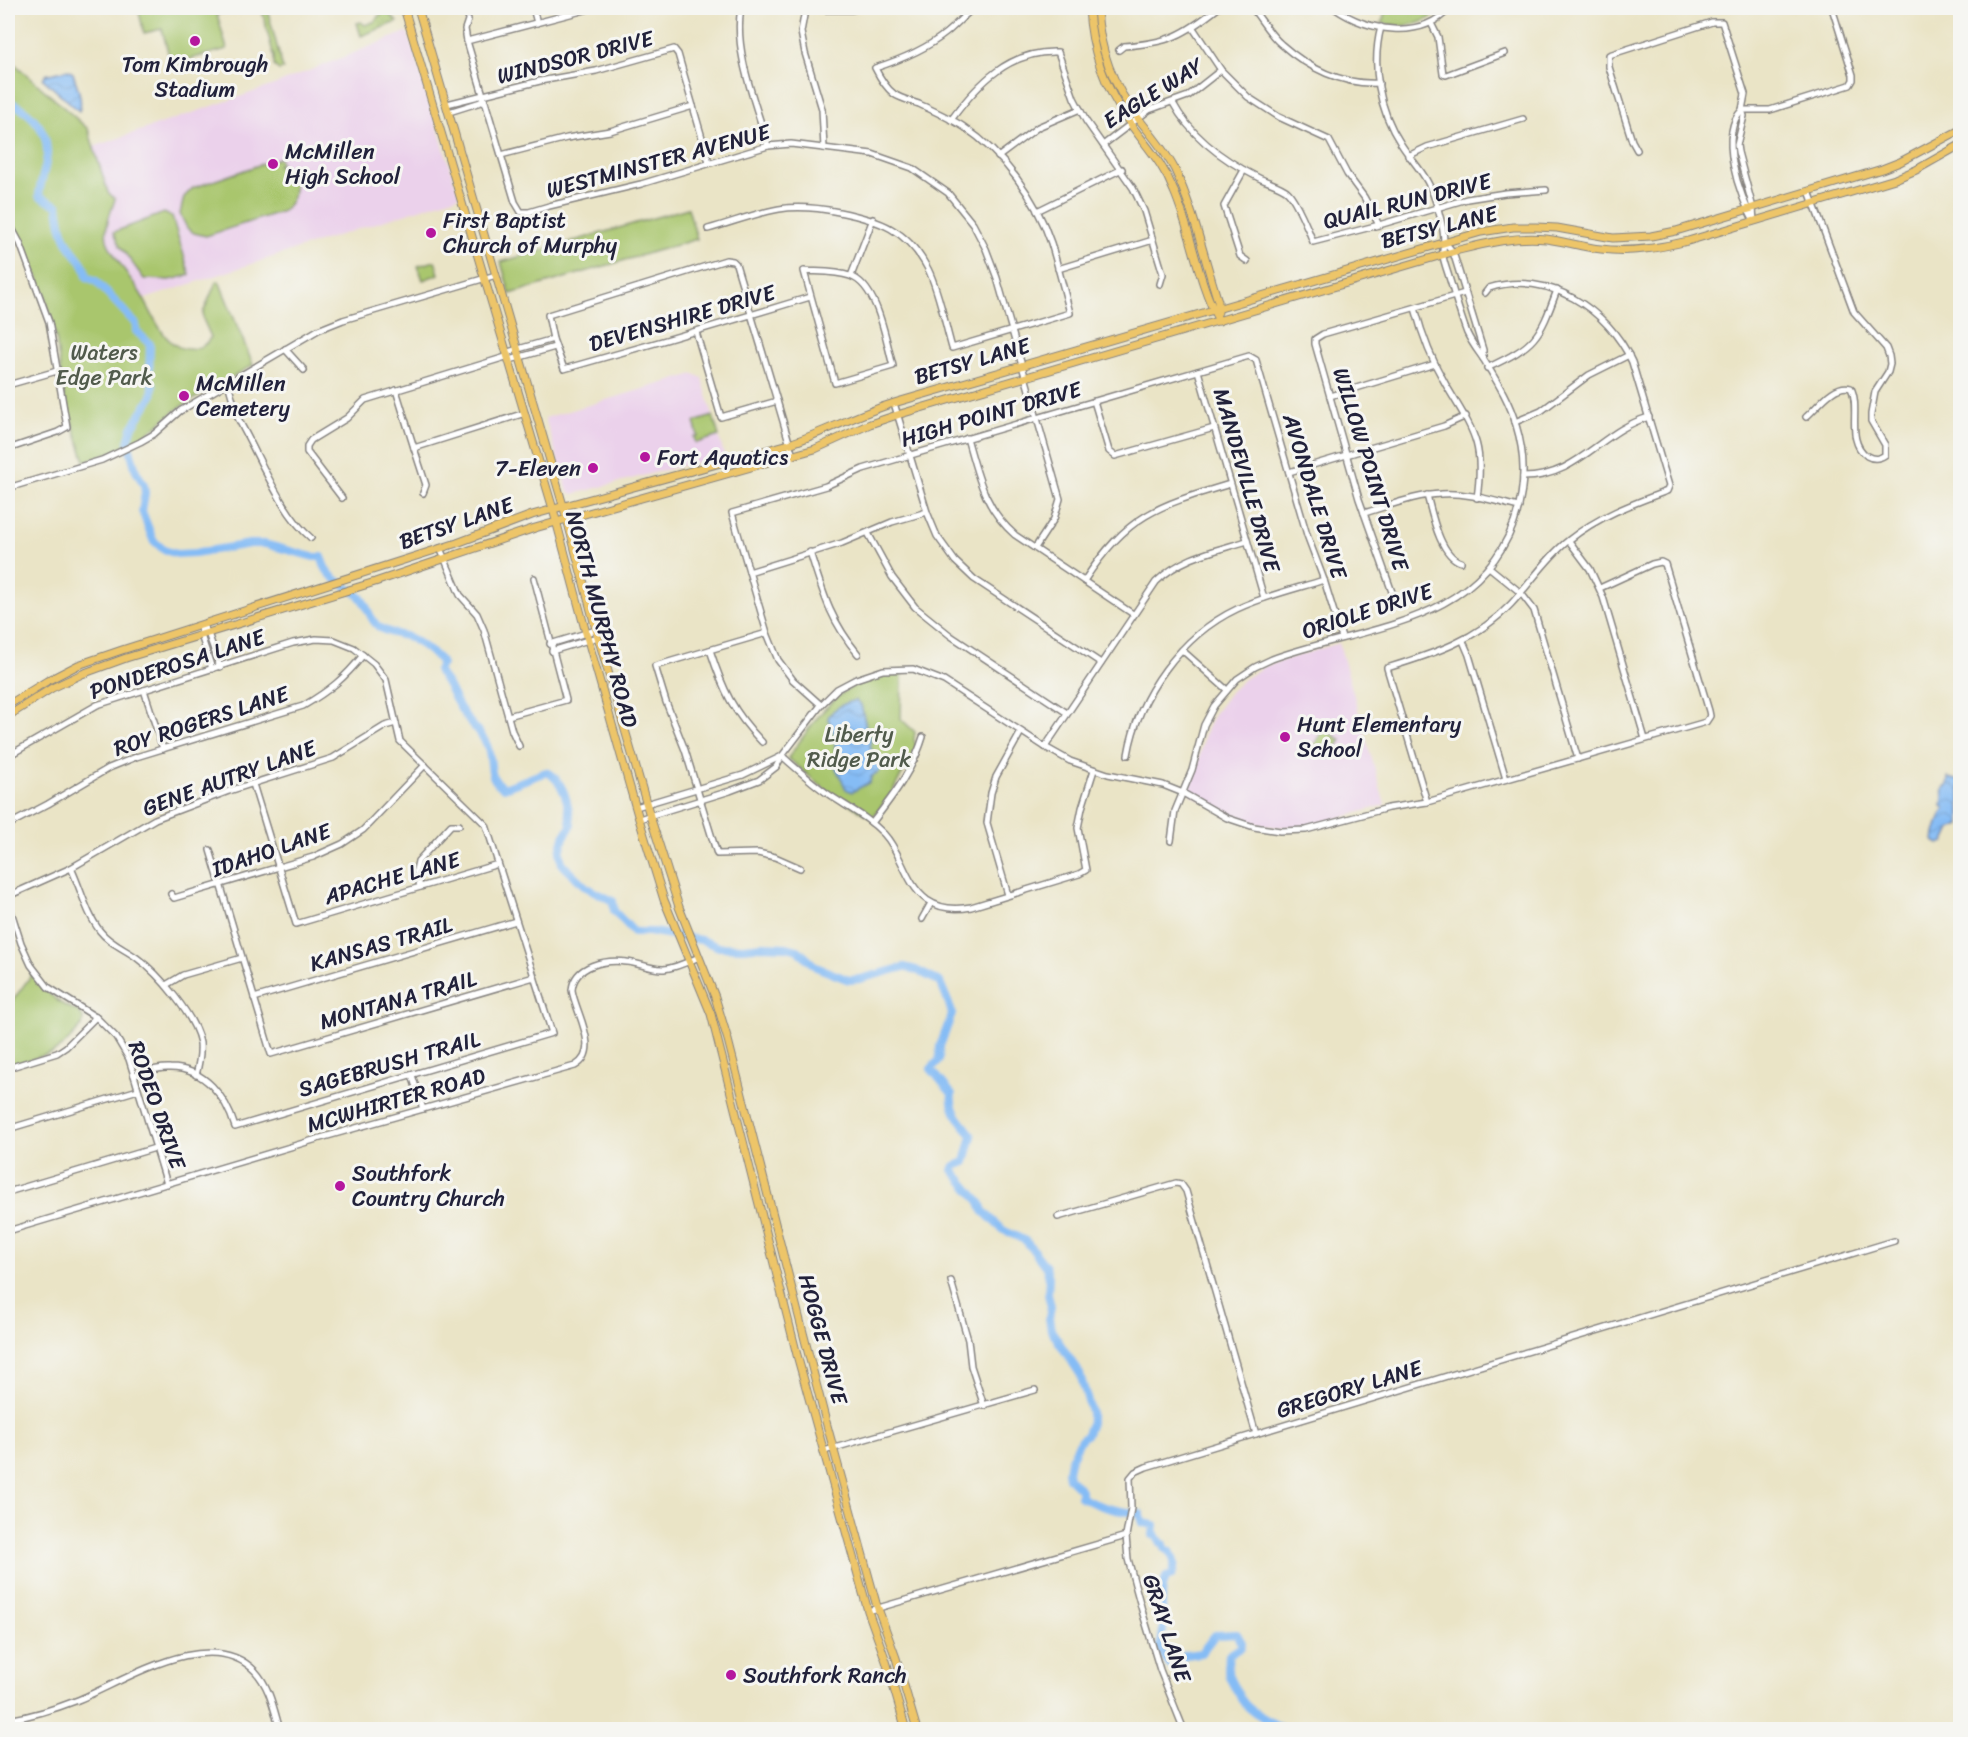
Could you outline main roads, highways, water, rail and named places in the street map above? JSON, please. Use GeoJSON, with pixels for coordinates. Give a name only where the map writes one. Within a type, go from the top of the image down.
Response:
{"type":"FeatureCollection","features":[{"type":"Feature","properties":{"kind":"main road","name":"NORTH MURPHY ROAD"},"geometry":{"type":"LineString","coordinates":[[404,8],[509,356],[639,819],[664,900],[690,961]]}},
{"type":"Feature","properties":{"kind":"main road","name":"NORTH MURPHY ROAD"},"geometry":{"type":"LineString","coordinates":[[417,8],[567,519],[597,634],[646,804],[686,925],[698,954]]}},
{"type":"Feature","properties":{"kind":"main road"},"geometry":{"type":"LineString","coordinates":[[1089,8],[1090,26],[1099,64],[1111,92],[1130,124],[1157,158],[1175,192],[1218,321]]}},
{"type":"Feature","properties":{"kind":"main road"},"geometry":{"type":"LineString","coordinates":[[1097,8],[1102,45],[1111,72],[1122,95],[1164,151],[1178,178],[1218,301],[1215,309]]}},
{"type":"Feature","properties":{"kind":"main road","name":"BETSY LANE"},"geometry":{"type":"LineString","coordinates":[[8,705],[78,665],[364,573],[553,509],[789,444],[873,409],[1444,241],[1494,229],[1557,228],[1613,238],[1634,238],[1676,231],[1900,162],[1960,130]]}},
{"type":"Feature","properties":{"kind":"main road","name":"BETSY LANE"},"geometry":{"type":"LineString","coordinates":[[8,716],[52,688],[82,674],[557,522],[793,456],[897,415],[1133,345],[1453,252],[1500,241],[1546,239],[1603,250],[1634,251],[1661,248],[1906,175],[1960,145]]}},
{"type":"Feature","properties":{"kind":"main road"},"geometry":{"type":"LineString","coordinates":[[1900,162],[1906,175]]}},
{"type":"Feature","properties":{"kind":"main road"},"geometry":{"type":"LineString","coordinates":[[1130,334],[1133,345]]}},
{"type":"Feature","properties":{"kind":"main road"},"geometry":{"type":"LineString","coordinates":[[707,466],[711,478]]}},
{"type":"Feature","properties":{"kind":"main road"},"geometry":{"type":"LineString","coordinates":[[632,486],[636,499]]}},
{"type":"Feature","properties":{"kind":"main road","name":"HOGGE DRIVE"},"geometry":{"type":"LineString","coordinates":[[698,954],[715,997],[728,1040],[834,1449],[878,1608],[896,1658],[917,1730]]}},
{"type":"Feature","properties":{"kind":"main road","name":"HOGGE DRIVE"},"geometry":{"type":"LineString","coordinates":[[690,961],[711,1014],[824,1452],[868,1611],[886,1661],[906,1730]]}},
{"type":"Feature","properties":{"kind":"main road"},"geometry":{"type":"LineString","coordinates":[[750,1166],[760,1164]]}},
{"type":"Feature","properties":{"kind":"main road"},"geometry":{"type":"LineString","coordinates":[[790,1324],[799,1321]]}},
{"type":"Feature","properties":{"kind":"water"},"geometry":{"type":"Polygon","coordinates":[[[68,70],[73,73],[79,92],[81,102],[79,111],[43,79],[45,75],[68,70]]]}},
{"type":"Feature","properties":{"kind":"water"},"geometry":{"type":"Polygon","coordinates":[[[856,700],[861,705],[871,738],[870,746],[880,768],[871,777],[870,782],[852,792],[846,789],[835,766],[835,737],[828,718],[840,706],[856,700]]]}},
{"type":"Feature","properties":{"kind":"water"},"geometry":{"type":"Polygon","coordinates":[[[1948,778],[1960,781],[1960,825],[1951,829],[1945,842],[1939,844],[1934,841],[1945,808],[1942,806],[1944,788],[1947,786],[1948,778]]]}},
{"type":"Feature","properties":{"kind":"waterway"},"geometry":{"type":"LineString","coordinates":[[8,101],[35,120],[46,141],[47,156],[39,196],[58,206],[65,238],[83,265],[87,277],[96,281],[136,324],[136,331],[150,344],[149,379],[153,385],[152,396],[132,428],[128,442],[136,471],[144,485],[142,511],[153,540],[164,550],[177,554],[265,544],[313,557],[322,557],[331,575],[359,596],[375,624],[388,632],[412,639],[436,656],[442,664],[438,670],[439,673],[489,749],[492,774],[498,784],[504,788],[546,772],[558,781],[565,795],[571,826],[564,837],[560,852],[562,864],[586,887],[613,901],[614,911],[634,932],[654,932],[701,940],[719,947],[787,947],[798,950],[816,967],[849,980],[904,967],[916,970],[940,982],[952,1014],[940,1046],[939,1060],[931,1069],[952,1094],[955,1112],[972,1136],[965,1162],[955,1166],[953,1170],[980,1202],[983,1211],[1003,1230],[1026,1241],[1046,1267],[1049,1277],[1051,1330],[1080,1374],[1091,1412],[1091,1423],[1087,1434],[1081,1439],[1070,1461],[1069,1478],[1081,1490],[1081,1497],[1088,1501],[1109,1508],[1140,1513],[1143,1523],[1154,1525],[1153,1535],[1157,1536],[1165,1549],[1170,1551],[1174,1569],[1172,1575],[1166,1577],[1163,1586],[1163,1631],[1159,1649],[1169,1664],[1173,1665],[1186,1655],[1201,1653],[1215,1635],[1237,1634],[1242,1643],[1241,1647],[1229,1655],[1228,1671],[1231,1682],[1250,1709],[1284,1730]]}},
{"type":"Feature","properties":{"kind":"place","name":"Tom Kimbrough Stadium"},"geometry":{"type":"Point","coordinates":[195,41]}},
{"type":"Feature","properties":{"kind":"place","name":"McMillen High School"},"geometry":{"type":"Point","coordinates":[273,164]}},
{"type":"Feature","properties":{"kind":"place","name":"First Baptist Church of Murphy"},"geometry":{"type":"Point","coordinates":[431,233]}},
{"type":"Feature","properties":{"kind":"place","name":"McMillen Cemetery"},"geometry":{"type":"Point","coordinates":[184,396]}},
{"type":"Feature","properties":{"kind":"place","name":"Fort Aquatics"},"geometry":{"type":"Point","coordinates":[645,457]}},
{"type":"Feature","properties":{"kind":"place","name":"7-Eleven"},"geometry":{"type":"Point","coordinates":[593,468]}},
{"type":"Feature","properties":{"kind":"place","name":"Hunt Elementary School"},"geometry":{"type":"Point","coordinates":[1285,737]}},
{"type":"Feature","properties":{"kind":"place","name":"Southfork Country Church"},"geometry":{"type":"Point","coordinates":[340,1186]}},
{"type":"Feature","properties":{"kind":"place","name":"Southfork Ranch"},"geometry":{"type":"Point","coordinates":[731,1675]}},
{"type":"Feature","properties":{"kind":"park label","name":"Waters Edge Park"},"geometry":{"type":"Point","coordinates":[104,364]}},
{"type":"Feature","properties":{"kind":"park label","name":"Liberty Ridge Park"},"geometry":{"type":"Point","coordinates":[859,746]}}]}
